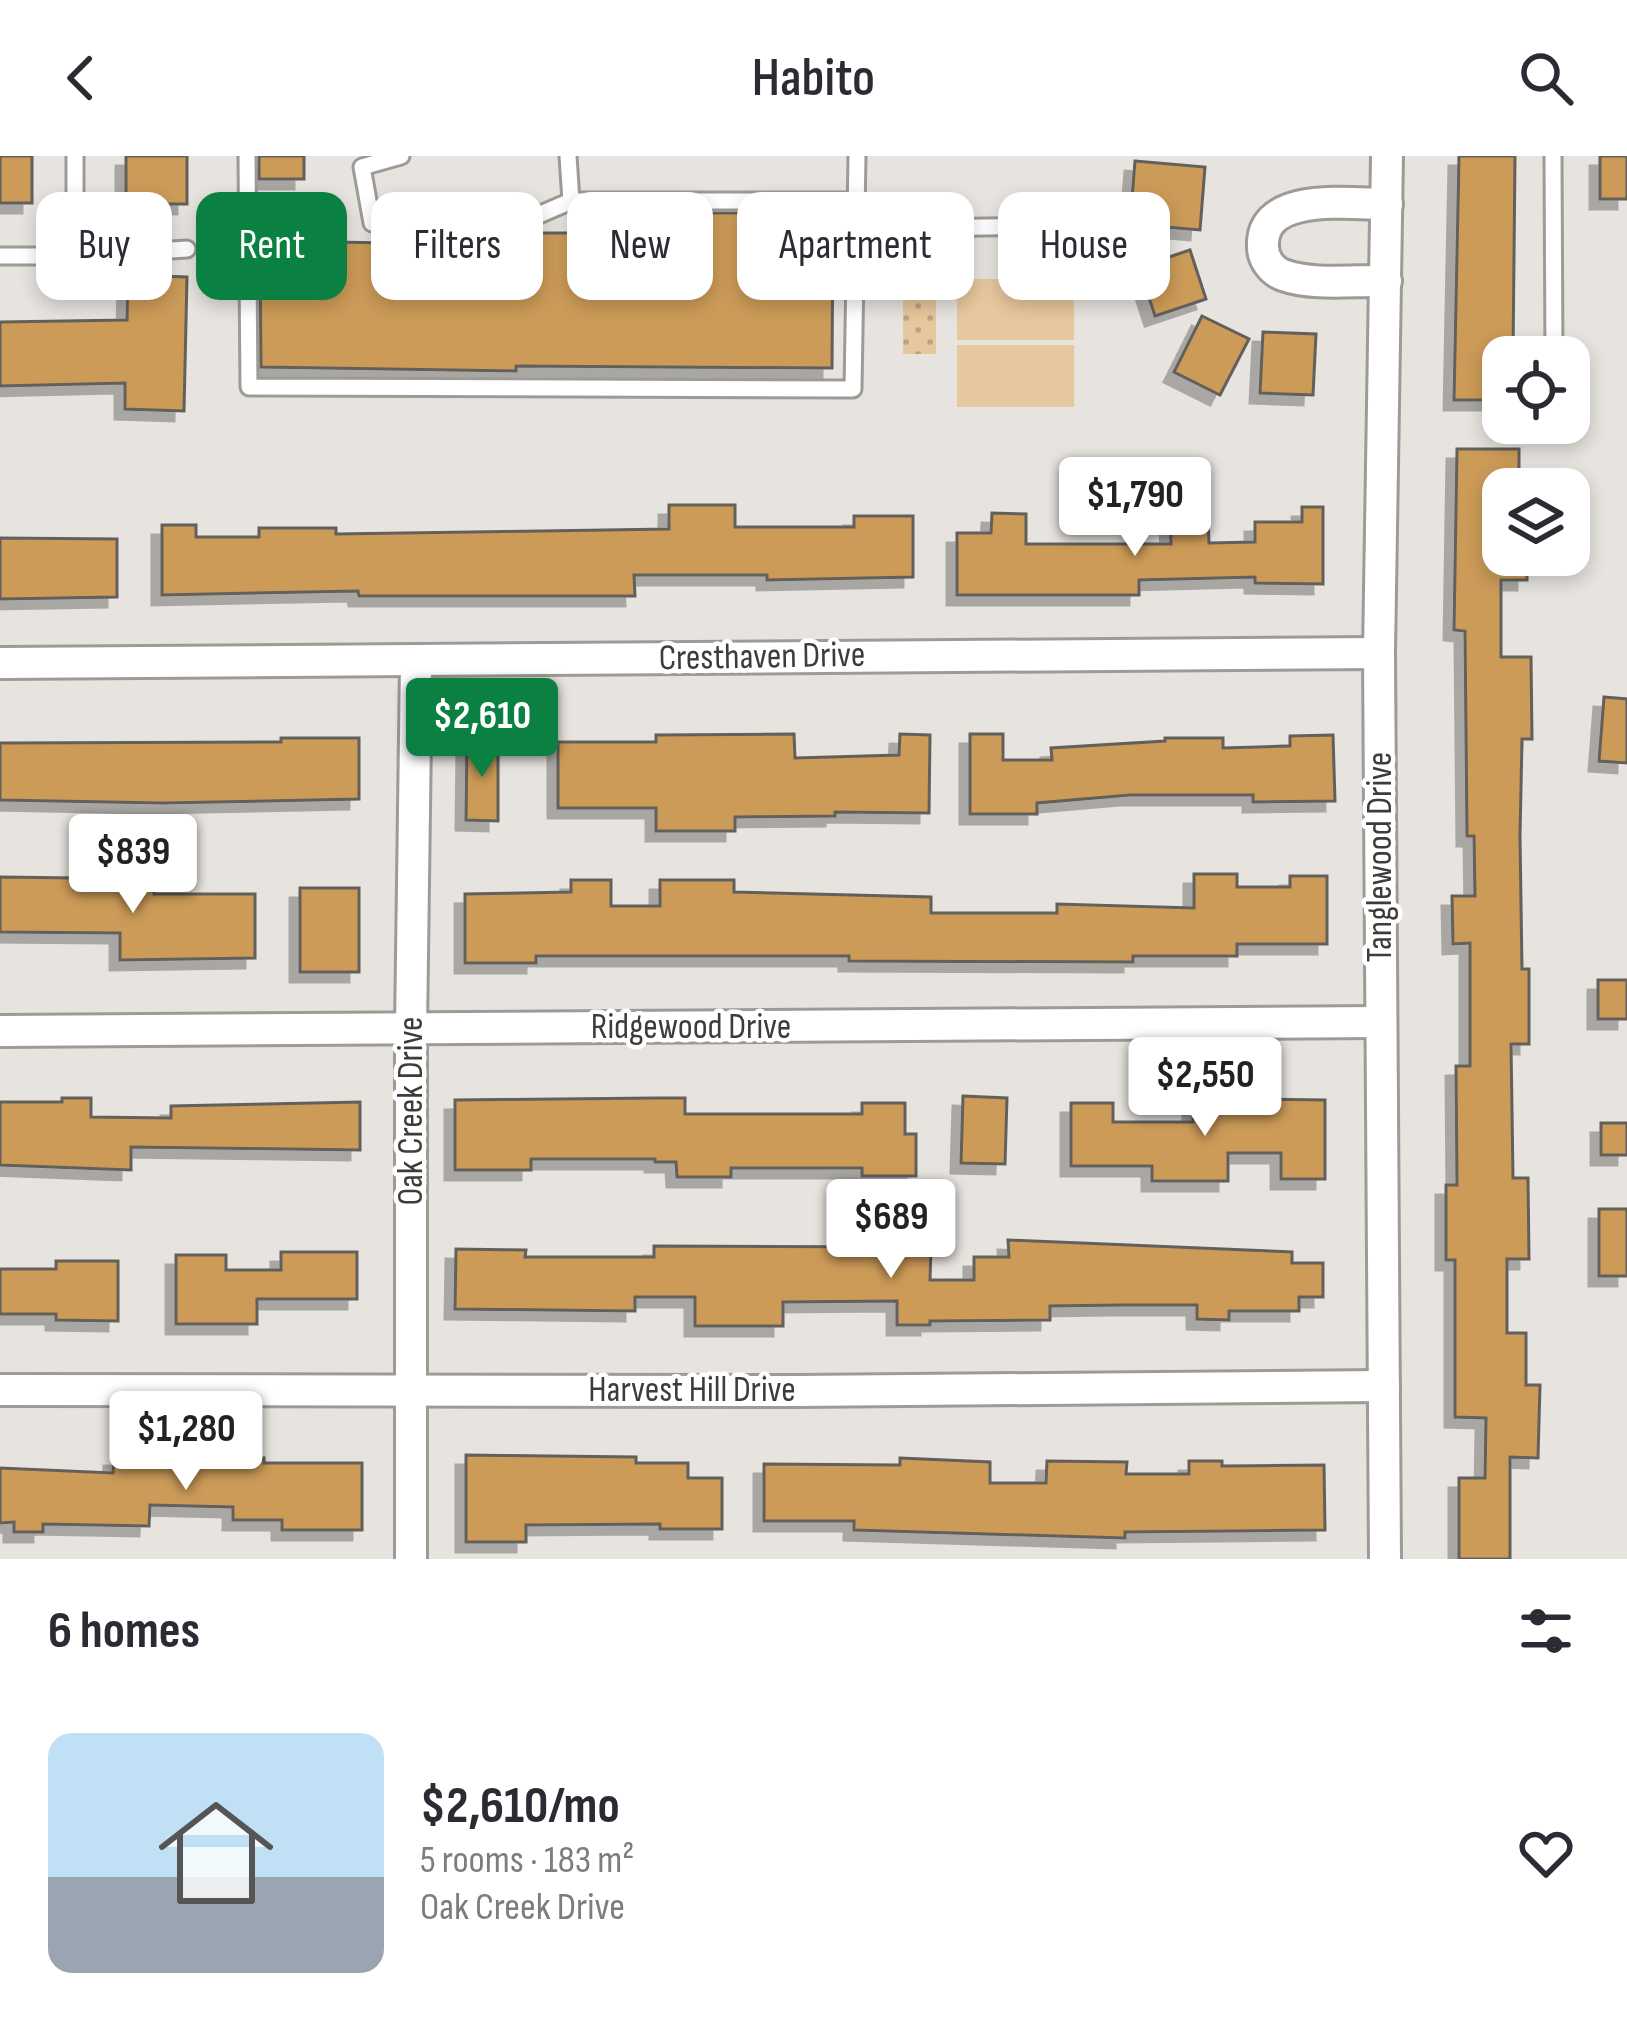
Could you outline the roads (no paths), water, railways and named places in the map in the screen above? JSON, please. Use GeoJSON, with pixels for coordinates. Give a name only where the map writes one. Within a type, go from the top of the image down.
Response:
{"type":"FeatureCollection","features":[{"type":"Feature","properties":{"kind":"street","name":"Tanglewood Drive"},"geometry":{"type":"LineString","coordinates":[[1385,1559],[1379,653],[1387,156]]}},
{"type":"Feature","properties":{"kind":"street"},"geometry":{"type":"LineString","coordinates":[[1386,281],[1303,280],[1277,274],[1263,255],[1263,232],[1276,213],[1307,205],[1388,204]]}},
{"type":"Feature","properties":{"kind":"street","name":"Cresthaven Drive"},"geometry":{"type":"LineString","coordinates":[[0,663],[1379,653]]}},
{"type":"Feature","properties":{"kind":"street","name":"Oak Creek Drive"},"geometry":{"type":"LineString","coordinates":[[411,1559],[416,663]]}},
{"type":"Feature","properties":{"kind":"street","name":"Ridgewood Drive"},"geometry":{"type":"LineString","coordinates":[[0,1031],[1381,1022]]}},
{"type":"Feature","properties":{"kind":"street","name":"Harvest Hill Drive"},"geometry":{"type":"LineString","coordinates":[[0,1390],[1384,1386]]}},
{"type":"Feature","properties":{"kind":"lane"},"geometry":{"type":"LineString","coordinates":[[75,156],[75,192]]}},
{"type":"Feature","properties":{"kind":"lane"},"geometry":{"type":"LineString","coordinates":[[247,156],[249,387],[853,389],[855,300]]}},
{"type":"Feature","properties":{"kind":"lane"},"geometry":{"type":"LineString","coordinates":[[401,156],[362,167],[372,223],[513,226],[567,203]]}},
{"type":"Feature","properties":{"kind":"lane"},"geometry":{"type":"LineString","coordinates":[[568,156],[571,192]]}},
{"type":"Feature","properties":{"kind":"lane"},"geometry":{"type":"LineString","coordinates":[[856,192],[857,156]]}},
{"type":"Feature","properties":{"kind":"lane"},"geometry":{"type":"LineString","coordinates":[[1553,156],[1554,336]]}},
{"type":"Feature","properties":{"kind":"lane"},"geometry":{"type":"LineString","coordinates":[[172,250],[188,249]]}},
{"type":"Feature","properties":{"kind":"lane"},"geometry":{"type":"LineString","coordinates":[[0,256],[36,256]]}}]}
